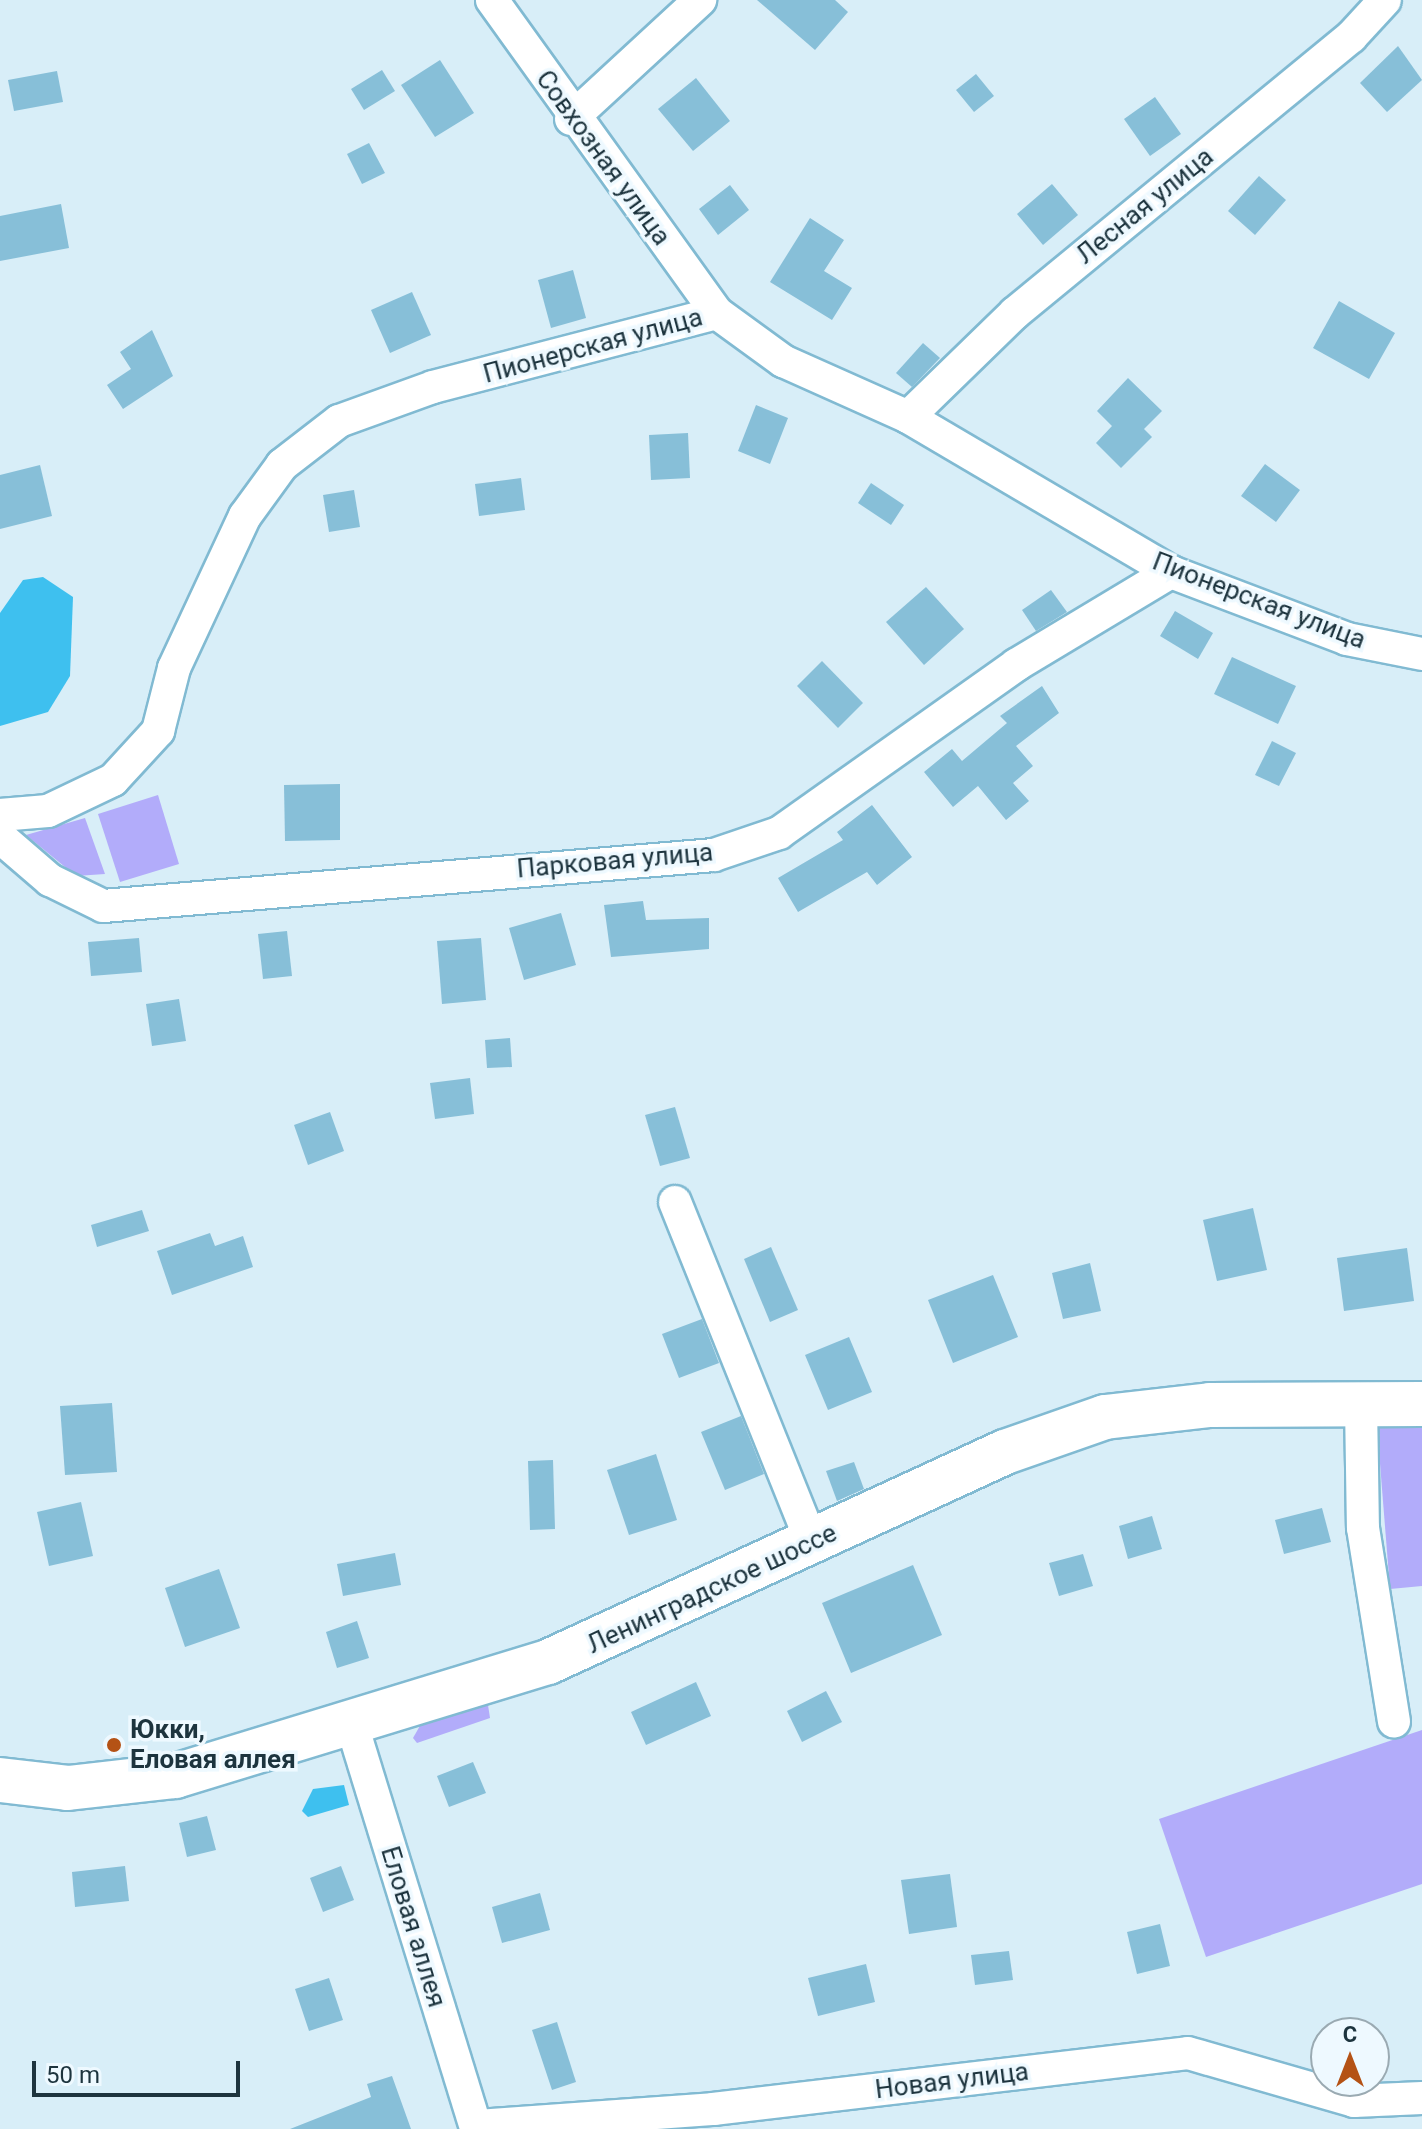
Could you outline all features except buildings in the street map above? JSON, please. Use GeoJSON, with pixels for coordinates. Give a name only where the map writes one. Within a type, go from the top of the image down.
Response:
{"type":"FeatureCollection","features":[{"type":"Feature","properties":{"kind":"main road","name":"Ленинградское шоссе"},"geometry":{"type":"LineString","coordinates":[[0,1780],[117,1785],[233,1761],[560,1657],[1005,1452],[1105,1417],[1210,1405],[1422,1404]]}},
{"type":"Feature","properties":{"kind":"street","name":"Совхозная улица"},"geometry":{"type":"LineString","coordinates":[[492,0],[571,119],[717,313]]}},
{"type":"Feature","properties":{"kind":"street"},"geometry":{"type":"LineString","coordinates":[[571,119],[700,0]]}},
{"type":"Feature","properties":{"kind":"street","name":"Лесная улица"},"geometry":{"type":"LineString","coordinates":[[908,417],[1015,313],[1351,37],[1385,0]]}},
{"type":"Feature","properties":{"kind":"street","name":"Пионерская улица"},"geometry":{"type":"LineString","coordinates":[[0,815],[48,811],[113,780],[158,731],[174,668],[245,516],[282,465],[339,421],[433,387],[717,313],[783,361],[908,417],[1171,572],[1347,639],[1422,654]]}},
{"type":"Feature","properties":{"kind":"street","name":"Парковая улица"},"geometry":{"type":"LineString","coordinates":[[0,837],[50,880],[103,906],[714,855],[779,833],[1016,665],[1171,572]]}},
{"type":"Feature","properties":{"kind":"street"},"geometry":{"type":"LineString","coordinates":[[675,1202],[812,1543]]}},
{"type":"Feature","properties":{"kind":"street"},"geometry":{"type":"LineString","coordinates":[[1361,1404],[1363,1528],[1394,1722]]}},
{"type":"Feature","properties":{"kind":"street","name":"Еловая аллея"},"geometry":{"type":"LineString","coordinates":[[352,1725],[476,2128]]}},
{"type":"Feature","properties":{"kind":"street","name":"Новая улица"},"geometry":{"type":"LineString","coordinates":[[476,2128],[713,2109],[1188,2053],[1354,2101],[1422,2098]]}},
{"type":"Feature","properties":{"kind":"shaded area"},"geometry":{"type":"Polygon","coordinates":[[[158,795],[179,864],[120,882],[98,814],[158,795]]]}},
{"type":"Feature","properties":{"kind":"shaded area"},"geometry":{"type":"Polygon","coordinates":[[[85,818],[105,874],[76,876],[26,835],[85,818]]]}},
{"type":"Feature","properties":{"kind":"shaded area"},"geometry":{"type":"Polygon","coordinates":[[[1377,1426],[1422,1426],[1422,1586],[1390,1589],[1377,1426]]]}},
{"type":"Feature","properties":{"kind":"shaded area"},"geometry":{"type":"Polygon","coordinates":[[[488,1705],[490,1718],[417,1743],[413,1738],[425,1717],[488,1705]]]}},
{"type":"Feature","properties":{"kind":"shaded area"},"geometry":{"type":"Polygon","coordinates":[[[1422,1730],[1422,1884],[1206,1957],[1159,1819],[1422,1730]]]}},
{"type":"Feature","properties":{"kind":"water"},"geometry":{"type":"Polygon","coordinates":[[[43,577],[73,597],[70,676],[48,712],[0,726],[0,613],[23,580],[43,577]]]}},
{"type":"Feature","properties":{"kind":"water"},"geometry":{"type":"Polygon","coordinates":[[[344,1785],[349,1805],[308,1817],[302,1811],[313,1789],[344,1785]]]}},
{"type":"Feature","properties":{"kind":"place","name":"Юкки, Еловая аллея"},"geometry":{"type":"Point","coordinates":[114,1745]}}]}
